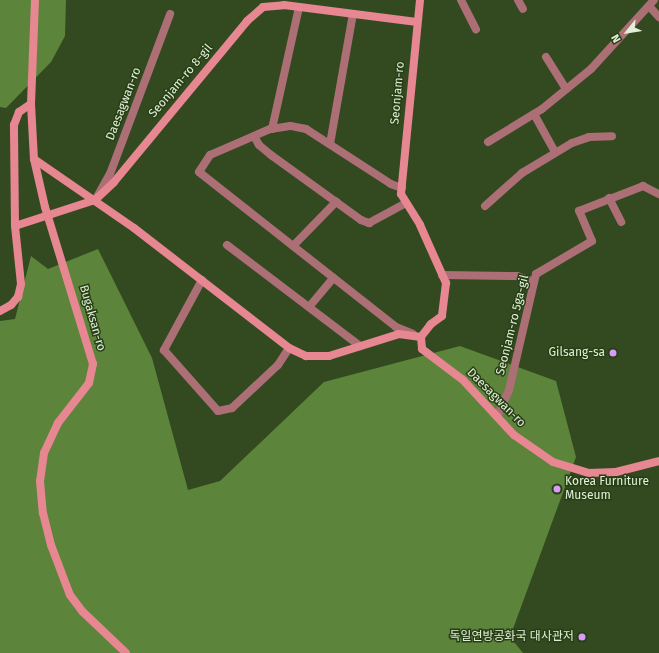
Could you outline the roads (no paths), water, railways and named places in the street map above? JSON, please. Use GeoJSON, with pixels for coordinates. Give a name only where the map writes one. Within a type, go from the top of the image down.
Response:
{"type":"FeatureCollection","features":[{"type":"Feature","properties":{"kind":"street","name":"Bugaksan-ro"},"geometry":{"type":"LineString","coordinates":[[35,0],[31,104],[34,159],[45,207],[93,364],[89,383],[58,423],[44,453],[40,481],[43,513],[51,545],[70,595],[83,612],[126,653]]}},
{"type":"Feature","properties":{"kind":"street","name":"Seonjam-ro"},"geometry":{"type":"LineString","coordinates":[[420,0],[401,194],[420,224],[446,283],[442,316],[431,324],[421,337]]}},
{"type":"Feature","properties":{"kind":"street"},"geometry":{"type":"LineString","coordinates":[[461,0],[476,29]]}},
{"type":"Feature","properties":{"kind":"street"},"geometry":{"type":"LineString","coordinates":[[518,0],[523,9]]}},
{"type":"Feature","properties":{"kind":"street"},"geometry":{"type":"LineString","coordinates":[[488,142],[534,114],[592,70],[651,3],[659,17]]}},
{"type":"Feature","properties":{"kind":"street","name":"Seonjam-ro 8-gil"},"geometry":{"type":"LineString","coordinates":[[95,200],[114,182],[247,21],[263,7],[299,7],[417,22]]}},
{"type":"Feature","properties":{"kind":"street"},"geometry":{"type":"LineString","coordinates":[[272,129],[299,7]]}},
{"type":"Feature","properties":{"kind":"street","name":"Daesagwan-ro"},"geometry":{"type":"LineString","coordinates":[[95,200],[110,174],[170,14]]}},
{"type":"Feature","properties":{"kind":"street"},"geometry":{"type":"LineString","coordinates":[[330,144],[353,14]]}},
{"type":"Feature","properties":{"kind":"street"},"geometry":{"type":"LineString","coordinates":[[546,58],[566,89]]}},
{"type":"Feature","properties":{"kind":"street"},"geometry":{"type":"LineString","coordinates":[[0,312],[11,305],[18,297],[21,284],[15,226],[14,125],[19,112],[31,104]]}},
{"type":"Feature","properties":{"kind":"street"},"geometry":{"type":"LineString","coordinates":[[534,114],[555,152]]}},
{"type":"Feature","properties":{"kind":"street"},"geometry":{"type":"LineString","coordinates":[[402,188],[391,184],[306,129],[290,126],[272,129],[210,155],[199,172],[396,327],[421,337]]}},
{"type":"Feature","properties":{"kind":"street"},"geometry":{"type":"LineString","coordinates":[[254,136],[271,155],[336,202],[369,223],[406,203]]}},
{"type":"Feature","properties":{"kind":"street"},"geometry":{"type":"LineString","coordinates":[[486,206],[522,174],[555,152],[589,137],[612,136]]}},
{"type":"Feature","properties":{"kind":"street"},"geometry":{"type":"LineString","coordinates":[[34,159],[95,200],[202,280],[289,348],[306,356],[329,356],[399,334],[421,337]]}},
{"type":"Feature","properties":{"kind":"street","name":"Seonjam-ro 5ga-gil"},"geometry":{"type":"LineString","coordinates":[[497,417],[509,390],[536,274],[592,241],[579,211],[643,186],[659,194]]}},
{"type":"Feature","properties":{"kind":"street"},"geometry":{"type":"LineString","coordinates":[[609,198],[621,222]]}},
{"type":"Feature","properties":{"kind":"street"},"geometry":{"type":"LineString","coordinates":[[15,226],[95,200]]}},
{"type":"Feature","properties":{"kind":"street"},"geometry":{"type":"LineString","coordinates":[[293,246],[336,202]]}},
{"type":"Feature","properties":{"kind":"street"},"geometry":{"type":"LineString","coordinates":[[227,245],[360,346]]}},
{"type":"Feature","properties":{"kind":"street"},"geometry":{"type":"LineString","coordinates":[[442,275],[517,276],[534,282]]}},
{"type":"Feature","properties":{"kind":"street"},"geometry":{"type":"LineString","coordinates":[[309,307],[333,278]]}},
{"type":"Feature","properties":{"kind":"street"},"geometry":{"type":"LineString","coordinates":[[202,280],[164,350],[218,412],[232,408],[278,365],[289,348]]}},
{"type":"Feature","properties":{"kind":"street","name":"Daesagwan-ro"},"geometry":{"type":"LineString","coordinates":[[421,337],[422,349],[463,380],[514,436],[553,462],[570,469],[588,473],[616,472],[659,461]]}},
{"type":"Feature","properties":{"kind":"place","name":"Gilsang-sa"},"geometry":{"type":"Point","coordinates":[613,353]}},
{"type":"Feature","properties":{"kind":"place","name":"Korea Furniture Museum"},"geometry":{"type":"Point","coordinates":[557,489]}},
{"type":"Feature","properties":{"kind":"place","name":"독일연방공화국 대사관저"},"geometry":{"type":"Point","coordinates":[582,637]}}]}
